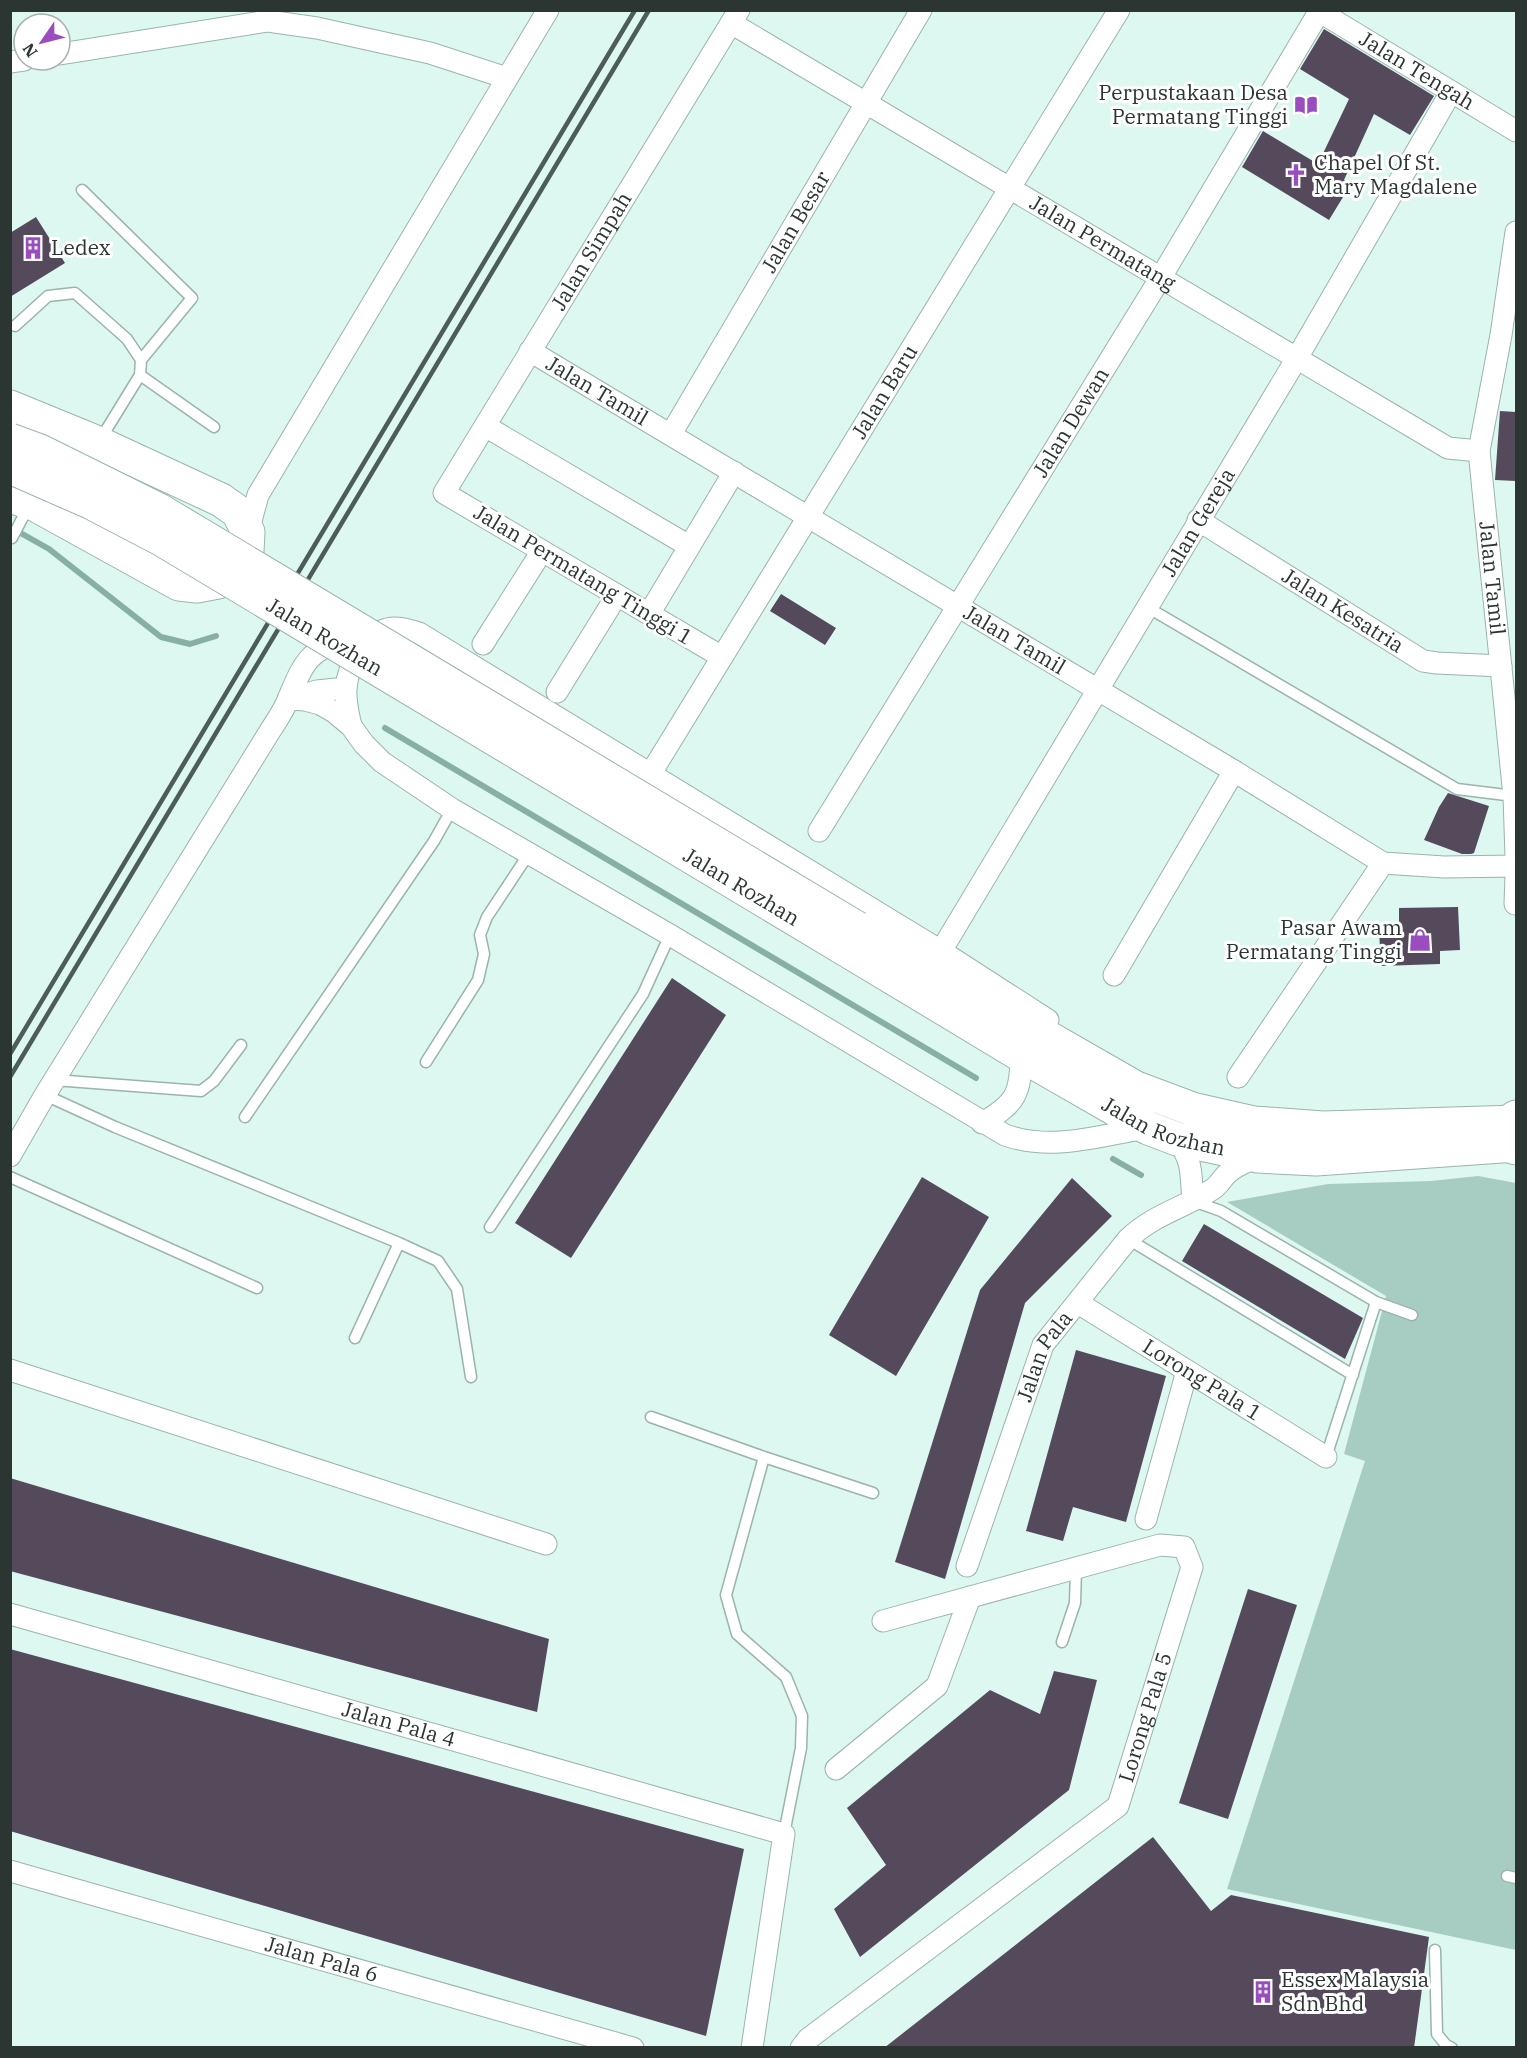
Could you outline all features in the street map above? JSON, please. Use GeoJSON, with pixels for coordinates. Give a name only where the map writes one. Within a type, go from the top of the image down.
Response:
{"type":"FeatureCollection","features":[{"type":"Feature","properties":{"kind":"main road"},"geometry":{"type":"LineString","coordinates":[[10,407],[98,442],[221,500],[238,512],[248,532],[247,551],[231,576],[218,582],[197,586],[179,584],[24,505]]}},
{"type":"Feature","properties":{"kind":"main road","name":"Jalan Rozhan"},"geometry":{"type":"LineString","coordinates":[[10,440],[40,451],[159,510],[849,937],[1021,1055],[1163,1134],[1258,1156],[1316,1159],[1514,1133]]}},
{"type":"Feature","properties":{"kind":"main road","name":"Jalan Rozhan"},"geometry":{"type":"LineString","coordinates":[[10,467],[92,503],[161,539],[849,937],[1136,1088],[1192,1109],[1254,1123],[1323,1128],[1514,1133]]}},
{"type":"Feature","properties":{"kind":"street"},"geometry":{"type":"LineString","coordinates":[[248,532],[258,495],[548,10]]}},
{"type":"Feature","properties":{"kind":"street","name":"Jalan Besar"},"geometry":{"type":"LineString","coordinates":[[671,434],[921,10]]}},
{"type":"Feature","properties":{"kind":"street","name":"Jalan Baru"},"geometry":{"type":"LineString","coordinates":[[651,774],[1119,10]]}},
{"type":"Feature","properties":{"kind":"street","name":"Jalan Tengah"},"geometry":{"type":"LineString","coordinates":[[1318,11],[1516,131]]}},
{"type":"Feature","properties":{"kind":"street","name":"Jalan Dewan"},"geometry":{"type":"LineString","coordinates":[[819,831],[1161,277],[1318,11]]}},
{"type":"Feature","properties":{"kind":"street","name":"Jalan Permatang"},"geometry":{"type":"LineString","coordinates":[[735,17],[867,103],[1448,447],[1479,451]]}},
{"type":"Feature","properties":{"kind":"street","name":"Jalan Simpah"},"geometry":{"type":"LineString","coordinates":[[444,493],[735,17]]}},
{"type":"Feature","properties":{"kind":"street"},"geometry":{"type":"LineString","coordinates":[[72,52],[268,21],[317,28],[430,53],[507,78]]}},
{"type":"Feature","properties":{"kind":"street","name":"Jalan Gereja"},"geometry":{"type":"LineString","coordinates":[[941,951],[1297,358],[1451,92]]}},
{"type":"Feature","properties":{"kind":"street","name":"Jalan Tamil"},"geometry":{"type":"LineString","coordinates":[[1516,232],[1509,337],[1479,451],[1514,796],[1516,857]]}},
{"type":"Feature","properties":{"kind":"street","name":"Jalan Tamil"},"geometry":{"type":"LineString","coordinates":[[530,351],[1234,771],[1383,864],[1444,867],[1516,866]]}},
{"type":"Feature","properties":{"kind":"street"},"geometry":{"type":"LineString","coordinates":[[485,426],[689,546]]}},
{"type":"Feature","properties":{"kind":"street"},"geometry":{"type":"LineString","coordinates":[[649,614],[734,472]]}},
{"type":"Feature","properties":{"kind":"street","name":"Jalan Permatang Tinggi 1"},"geometry":{"type":"LineString","coordinates":[[444,493],[722,657]]}},
{"type":"Feature","properties":{"kind":"street","name":"Jalan Kesatria"},"geometry":{"type":"LineString","coordinates":[[1198,520],[1423,661],[1501,666]]}},
{"type":"Feature","properties":{"kind":"street"},"geometry":{"type":"LineString","coordinates":[[483,644],[542,551]]}},
{"type":"Feature","properties":{"kind":"street"},"geometry":{"type":"LineString","coordinates":[[557,692],[617,595]]}},
{"type":"Feature","properties":{"kind":"street"},"geometry":{"type":"LineString","coordinates":[[351,726],[346,706],[346,688],[351,668],[358,655],[370,640],[387,629],[404,628],[419,633],[941,951],[1085,1044],[1192,1109]]}},
{"type":"Feature","properties":{"kind":"street"},"geometry":{"type":"LineString","coordinates":[[10,1156],[49,1087],[289,699],[299,673],[314,653],[326,645],[344,641],[370,640]]}},
{"type":"Feature","properties":{"kind":"street"},"geometry":{"type":"LineString","coordinates":[[289,699],[317,690],[346,688]]}},
{"type":"Feature","properties":{"kind":"street"},"geometry":{"type":"LineString","coordinates":[[289,699],[320,704],[334,712],[351,726],[364,744],[382,762],[452,809],[530,852],[1005,1135],[1024,1142],[1047,1144],[1163,1134],[1188,1156],[1192,1170],[1193,1200]]}},
{"type":"Feature","properties":{"kind":"street"},"geometry":{"type":"LineString","coordinates":[[1114,975],[1234,771]]}},
{"type":"Feature","properties":{"kind":"street"},"geometry":{"type":"LineString","coordinates":[[1238,1077],[1383,864]]}},
{"type":"Feature","properties":{"kind":"street"},"geometry":{"type":"LineString","coordinates":[[1515,904],[1516,876]]}},
{"type":"Feature","properties":{"kind":"street"},"geometry":{"type":"LineString","coordinates":[[982,1123],[1010,1105],[1017,1094],[1021,1078],[1021,1055]]}},
{"type":"Feature","properties":{"kind":"street","name":"Jalan Pala"},"geometry":{"type":"LineString","coordinates":[[967,1566],[1043,1345],[1128,1239],[1150,1220],[1215,1188],[1229,1172],[1258,1156]]}},
{"type":"Feature","properties":{"kind":"street","name":"Lorong Pala 1"},"geometry":{"type":"LineString","coordinates":[[1078,1303],[1326,1457]]}},
{"type":"Feature","properties":{"kind":"street"},"geometry":{"type":"LineString","coordinates":[[10,1370],[546,1544]]}},
{"type":"Feature","properties":{"kind":"street"},"geometry":{"type":"LineString","coordinates":[[1146,1519],[1187,1371]]}},
{"type":"Feature","properties":{"kind":"street","name":"Lorong Pala 5"},"geometry":{"type":"LineString","coordinates":[[801,2048],[808,2039],[1118,1806],[1192,1567],[1184,1547],[1160,1545],[883,1621]]}},
{"type":"Feature","properties":{"kind":"street"},"geometry":{"type":"LineString","coordinates":[[836,1769],[937,1686],[970,1597]]}},
{"type":"Feature","properties":{"kind":"street","name":"Jalan Pala 4"},"geometry":{"type":"LineString","coordinates":[[10,1614],[784,1834]]}},
{"type":"Feature","properties":{"kind":"street"},"geometry":{"type":"LineString","coordinates":[[752,2048],[784,1834]]}},
{"type":"Feature","properties":{"kind":"street","name":"Jalan Pala 6"},"geometry":{"type":"LineString","coordinates":[[10,1871],[633,2048]]}},
{"type":"Feature","properties":{"kind":"lane"},"geometry":{"type":"LineString","coordinates":[[82,190],[192,298],[141,360],[140,375],[98,442]]}},
{"type":"Feature","properties":{"kind":"lane"},"geometry":{"type":"LineString","coordinates":[[15,326],[48,296],[75,293],[127,339],[141,360]]}},
{"type":"Feature","properties":{"kind":"lane"},"geometry":{"type":"LineString","coordinates":[[140,375],[214,427]]}},
{"type":"Feature","properties":{"kind":"lane"},"geometry":{"type":"LineString","coordinates":[[12,538],[24,505]]}},
{"type":"Feature","properties":{"kind":"lane"},"geometry":{"type":"LineString","coordinates":[[1147,607],[1457,789],[1514,796]]}},
{"type":"Feature","properties":{"kind":"lane"},"geometry":{"type":"LineString","coordinates":[[245,1117],[434,841],[452,809]]}},
{"type":"Feature","properties":{"kind":"lane"},"geometry":{"type":"LineString","coordinates":[[426,1062],[477,980],[484,954],[480,935],[487,917],[530,852]]}},
{"type":"Feature","properties":{"kind":"lane"},"geometry":{"type":"LineString","coordinates":[[490,1227],[643,994],[670,935]]}},
{"type":"Feature","properties":{"kind":"lane"},"geometry":{"type":"LineString","coordinates":[[49,1087],[201,1091],[214,1081],[241,1045]]}},
{"type":"Feature","properties":{"kind":"lane"},"geometry":{"type":"LineString","coordinates":[[49,1087],[115,1127],[438,1261],[456,1289],[471,1377]]}},
{"type":"Feature","properties":{"kind":"lane"},"geometry":{"type":"LineString","coordinates":[[10,1177],[257,1288]]}},
{"type":"Feature","properties":{"kind":"lane"},"geometry":{"type":"LineString","coordinates":[[1193,1200],[1221,1211],[1376,1302],[1412,1315]]}},
{"type":"Feature","properties":{"kind":"lane"},"geometry":{"type":"LineString","coordinates":[[1128,1239],[1353,1375]]}},
{"type":"Feature","properties":{"kind":"lane"},"geometry":{"type":"LineString","coordinates":[[355,1338],[399,1243]]}},
{"type":"Feature","properties":{"kind":"lane"},"geometry":{"type":"LineString","coordinates":[[1326,1457],[1376,1302]]}},
{"type":"Feature","properties":{"kind":"lane"},"geometry":{"type":"LineString","coordinates":[[651,1418],[873,1493]]}},
{"type":"Feature","properties":{"kind":"lane"},"geometry":{"type":"LineString","coordinates":[[764,1457],[726,1594],[737,1634],[786,1677],[802,1716],[801,1748],[784,1834]]}},
{"type":"Feature","properties":{"kind":"lane"},"geometry":{"type":"LineString","coordinates":[[1062,1642],[1075,1603],[1076,1568]]}},
{"type":"Feature","properties":{"kind":"lane"},"geometry":{"type":"LineString","coordinates":[[1435,1950],[1437,2034],[1446,2045],[1452,2048]]}},
{"type":"Feature","properties":{"kind":"green space"},"geometry":{"type":"Polygon","coordinates":[[[1478,1176],[1516,1183],[1516,1950],[1227,1889],[1365,1461],[1344,1454],[1386,1296],[1227,1202],[1328,1184],[1431,1181],[1478,1176]]]}},
{"type":"Feature","properties":{"kind":"building"},"geometry":{"type":"Polygon","coordinates":[[[1324,29],[1434,96],[1410,135],[1374,114],[1344,180],[1351,184],[1329,220],[1242,167],[1263,131],[1318,164],[1349,99],[1300,69],[1324,29]]]}},
{"type":"Feature","properties":{"kind":"building","name":"Ledex"},"geometry":{"type":"Polygon","coordinates":[[[36,217],[65,263],[10,297],[10,233],[36,217]]]}},
{"type":"Feature","properties":{"kind":"building"},"geometry":{"type":"Polygon","coordinates":[[[1500,411],[1516,412],[1516,481],[1495,480],[1500,411]]]}},
{"type":"Feature","properties":{"kind":"building"},"geometry":{"type":"Polygon","coordinates":[[[781,594],[836,628],[825,645],[770,611],[781,594]]]}},
{"type":"Feature","properties":{"kind":"building"},"geometry":{"type":"Polygon","coordinates":[[[1448,793],[1489,806],[1474,853],[1462,854],[1424,840],[1448,793]]]}},
{"type":"Feature","properties":{"kind":"building","name":"Pasar Awam Permatang Tinggi"},"geometry":{"type":"Polygon","coordinates":[[[1458,907],[1460,950],[1440,951],[1440,964],[1381,966],[1379,930],[1399,930],[1399,908],[1458,907]]]}},
{"type":"Feature","properties":{"kind":"building"},"geometry":{"type":"Polygon","coordinates":[[[672,978],[726,1015],[571,1258],[515,1223],[672,978]]]}},
{"type":"Feature","properties":{"kind":"building"},"geometry":{"type":"Polygon","coordinates":[[[922,1177],[989,1217],[896,1376],[829,1335],[922,1177]]]}},
{"type":"Feature","properties":{"kind":"building"},"geometry":{"type":"Polygon","coordinates":[[[1072,1178],[1112,1216],[1025,1303],[945,1579],[895,1562],[980,1290],[1072,1178]]]}},
{"type":"Feature","properties":{"kind":"building"},"geometry":{"type":"Polygon","coordinates":[[[1204,1224],[1363,1318],[1345,1359],[1182,1261],[1204,1224]]]}},
{"type":"Feature","properties":{"kind":"building"},"geometry":{"type":"Polygon","coordinates":[[[1076,1350],[1166,1376],[1126,1522],[1073,1507],[1063,1541],[1026,1531],[1076,1350]]]}},
{"type":"Feature","properties":{"kind":"building"},"geometry":{"type":"Polygon","coordinates":[[[10,1478],[549,1639],[537,1712],[10,1571],[10,1478]]]}},
{"type":"Feature","properties":{"kind":"building"},"geometry":{"type":"Polygon","coordinates":[[[1248,1589],[1297,1605],[1228,1819],[1179,1803],[1248,1589]]]}},
{"type":"Feature","properties":{"kind":"building"},"geometry":{"type":"Polygon","coordinates":[[[10,1649],[744,1849],[706,2036],[10,1831],[10,1649]]]}},
{"type":"Feature","properties":{"kind":"building"},"geometry":{"type":"Polygon","coordinates":[[[1054,1671],[1097,1680],[1069,1790],[860,1957],[834,1909],[886,1865],[847,1808],[990,1690],[1040,1714],[1054,1671]]]}},
{"type":"Feature","properties":{"kind":"building","name":"Essex Malaysia Sdn Bhd"},"geometry":{"type":"Polygon","coordinates":[[[1153,1837],[1211,1911],[1231,1895],[1429,1937],[1414,2048],[884,2048],[1153,1837]]]}},
{"type":"Feature","properties":{"kind":"waterway"},"geometry":{"type":"LineString","coordinates":[[10,527],[49,549],[161,637],[190,644],[216,636]]}},
{"type":"Feature","properties":{"kind":"waterway"},"geometry":{"type":"LineString","coordinates":[[385,728],[976,1078]]}},
{"type":"Feature","properties":{"kind":"waterway"},"geometry":{"type":"LineString","coordinates":[[1113,1159],[1141,1175]]}},
{"type":"Feature","properties":{"kind":"railway"},"geometry":{"type":"LineString","coordinates":[[10,1054],[635,10]]}},
{"type":"Feature","properties":{"kind":"railway"},"geometry":{"type":"LineString","coordinates":[[10,1077],[649,10]]}},
{"type":"Feature","properties":{"kind":"place","name":"Perpustakaan Desa Permatang Tinggi"},"geometry":{"type":"Point","coordinates":[1306,105]}},
{"type":"Feature","properties":{"kind":"place","name":"Chapel Of St. Mary Magdalene"},"geometry":{"type":"Point","coordinates":[1296,175]}},
{"type":"Feature","properties":{"kind":"place","name":"Ledex"},"geometry":{"type":"Point","coordinates":[33,248]}},
{"type":"Feature","properties":{"kind":"place","name":"Pasar Awam Permatang Tinggi"},"geometry":{"type":"Point","coordinates":[1420,940]}},
{"type":"Feature","properties":{"kind":"place","name":"Essex Malaysia Sdn Bhd"},"geometry":{"type":"Point","coordinates":[1263,1992]}}]}
